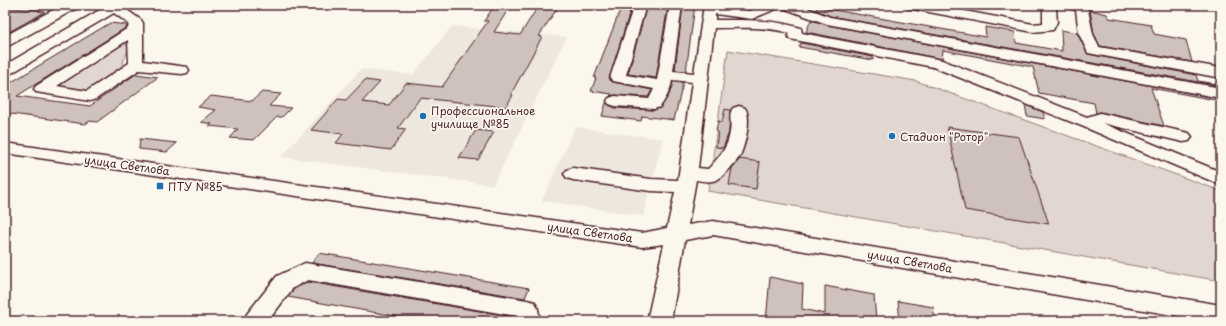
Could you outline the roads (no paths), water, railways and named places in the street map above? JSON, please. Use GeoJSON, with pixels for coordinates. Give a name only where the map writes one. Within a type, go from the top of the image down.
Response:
{"type":"FeatureCollection","features":[{"type":"Feature","properties":{"kind":"street"},"geometry":{"type":"LineString","coordinates":[[5,42],[72,5]]}},
{"type":"Feature","properties":{"kind":"street"},"geometry":{"type":"LineString","coordinates":[[640,5],[618,78],[634,82],[700,78]]}},
{"type":"Feature","properties":{"kind":"street"},"geometry":{"type":"LineString","coordinates":[[615,101],[654,104],[664,80],[676,5]]}},
{"type":"Feature","properties":{"kind":"street"},"geometry":{"type":"LineString","coordinates":[[788,5],[826,20],[1221,93]]}},
{"type":"Feature","properties":{"kind":"street"},"geometry":{"type":"LineString","coordinates":[[913,5],[1033,28],[1048,27],[1050,22],[1049,8],[1053,5]]}},
{"type":"Feature","properties":{"kind":"street"},"geometry":{"type":"LineString","coordinates":[[1072,5],[1082,6],[1086,34],[1092,50],[1221,73]]}},
{"type":"Feature","properties":{"kind":"street"},"geometry":{"type":"LineString","coordinates":[[8,68],[78,28],[111,6],[136,23],[136,65]]}},
{"type":"Feature","properties":{"kind":"street"},"geometry":{"type":"LineString","coordinates":[[710,12],[752,15],[766,6]]}},
{"type":"Feature","properties":{"kind":"street"},"geometry":{"type":"LineString","coordinates":[[659,321],[678,233],[687,180],[710,12]]}},
{"type":"Feature","properties":{"kind":"street"},"geometry":{"type":"LineString","coordinates":[[710,12],[768,25],[786,27],[796,31],[795,36],[937,63],[1221,179]]}},
{"type":"Feature","properties":{"kind":"street"},"geometry":{"type":"LineString","coordinates":[[46,25],[78,28]]}},
{"type":"Feature","properties":{"kind":"street"},"geometry":{"type":"LineString","coordinates":[[135,30],[42,89],[90,96],[136,65],[182,70]]}},
{"type":"Feature","properties":{"kind":"street"},"geometry":{"type":"LineString","coordinates":[[20,40],[52,43]]}},
{"type":"Feature","properties":{"kind":"street"},"geometry":{"type":"LineString","coordinates":[[573,174],[651,185],[712,176],[731,156],[739,133],[739,111]]}},
{"type":"Feature","properties":{"kind":"street"},"geometry":{"type":"LineString","coordinates":[[1086,123],[1100,118],[1183,137]]}},
{"type":"Feature","properties":{"kind":"street","name":"улица Светлова"},"geometry":{"type":"LineString","coordinates":[[5,148],[642,240],[714,228],[1221,314]]}},
{"type":"Feature","properties":{"kind":"street"},"geometry":{"type":"LineString","coordinates":[[255,321],[285,282],[305,271],[527,309],[528,321]]}},
{"type":"Feature","properties":{"kind":"place","name":"Профессиональное училище №85"},"geometry":{"type":"Point","coordinates":[423,116]}},
{"type":"Feature","properties":{"kind":"place","name":"Стадион \"Ротор\""},"geometry":{"type":"Point","coordinates":[892,136]}},
{"type":"Feature","properties":{"kind":"place","name":"ПТУ №85"},"geometry":{"type":"Point","coordinates":[160,186]}}]}
